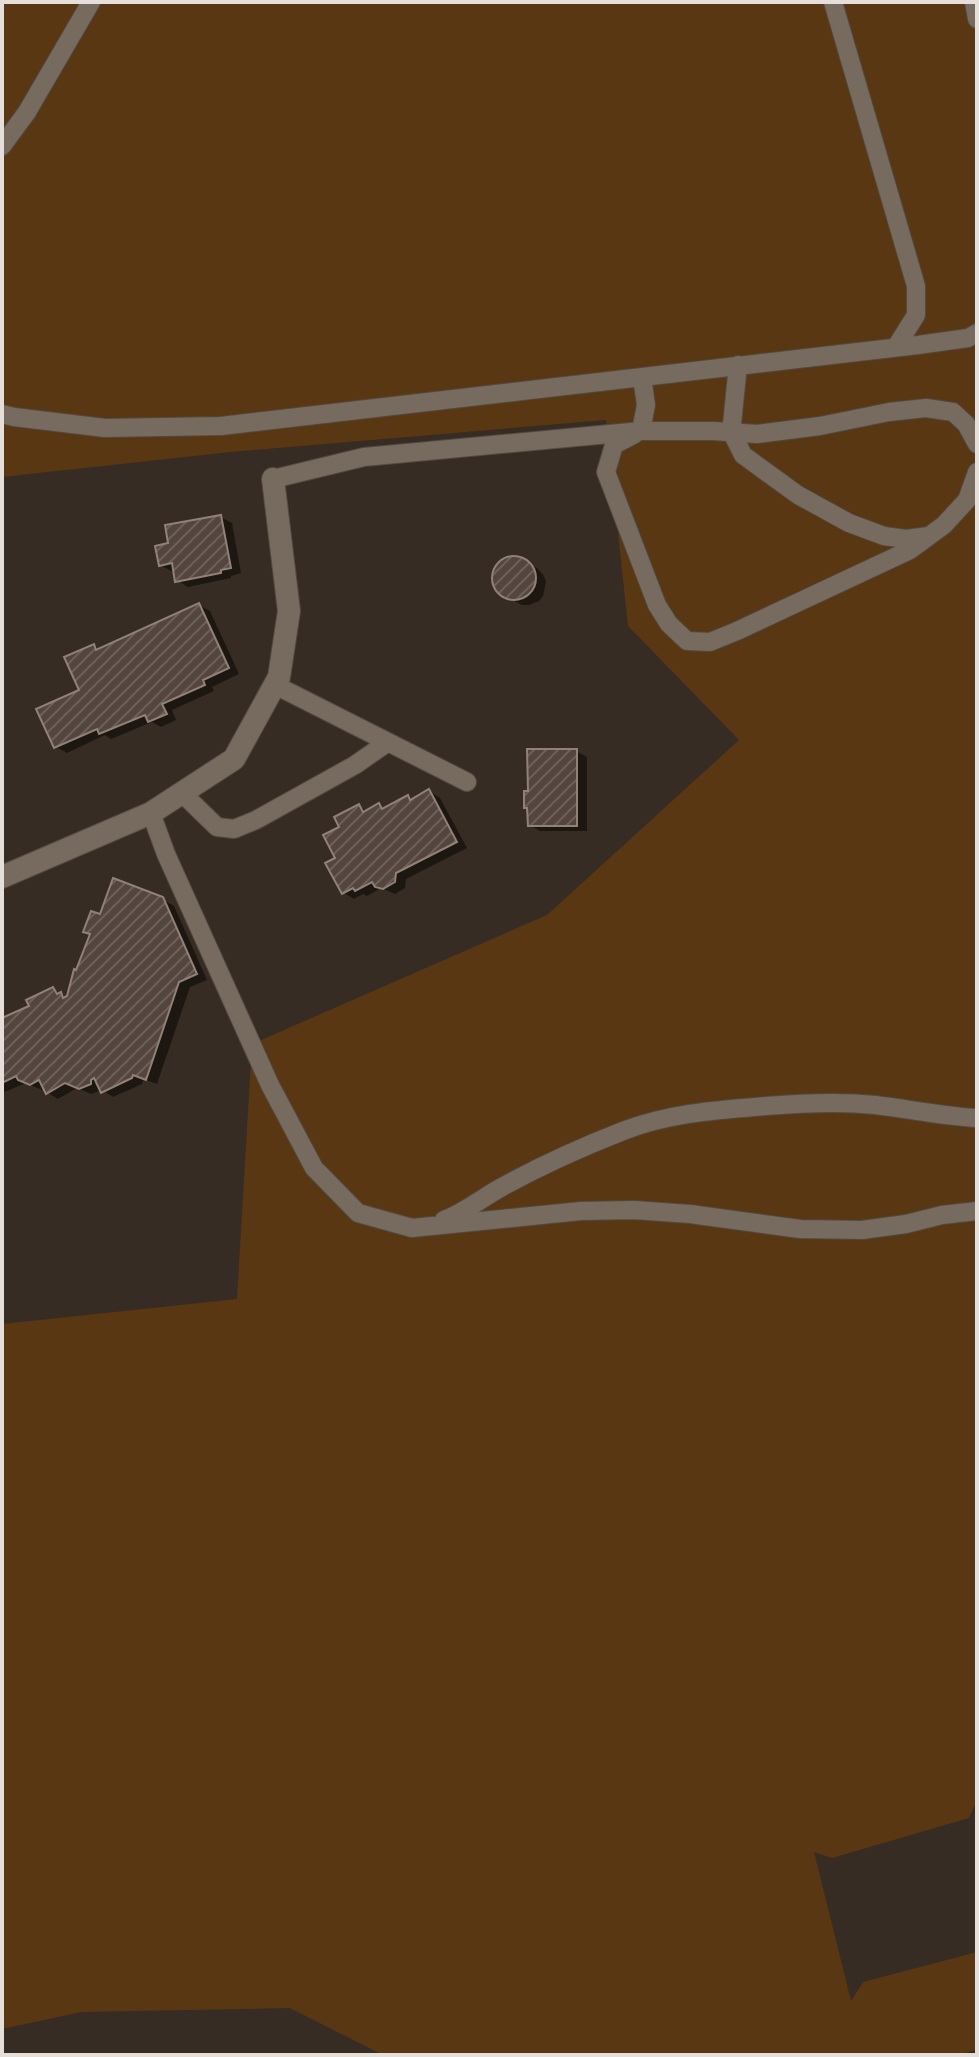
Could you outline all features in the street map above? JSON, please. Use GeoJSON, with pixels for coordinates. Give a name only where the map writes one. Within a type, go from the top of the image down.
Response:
{"type":"FeatureCollection","features":[{"type":"Feature","properties":{"kind":"street"},"geometry":{"type":"LineString","coordinates":[[2,877],[151,813],[234,759],[279,677],[289,611],[273,479]]}},
{"type":"Feature","properties":{"kind":"lane"},"geometry":{"type":"LineString","coordinates":[[2,146],[27,112],[91,2]]}},
{"type":"Feature","properties":{"kind":"lane"},"geometry":{"type":"LineString","coordinates":[[833,2],[916,286],[916,315],[896,347]]}},
{"type":"Feature","properties":{"kind":"lane"},"geometry":{"type":"LineString","coordinates":[[974,2],[977,19]]}},
{"type":"Feature","properties":{"kind":"lane"},"geometry":{"type":"LineString","coordinates":[[2,414],[105,428],[221,426],[896,347],[968,338],[977,333]]}},
{"type":"Feature","properties":{"kind":"lane"},"geometry":{"type":"LineString","coordinates":[[738,365],[732,433],[743,455],[798,495],[849,523],[884,536],[906,539],[930,536]]}},
{"type":"Feature","properties":{"kind":"lane"},"geometry":{"type":"LineString","coordinates":[[641,431],[646,405],[642,377]]}},
{"type":"Feature","properties":{"kind":"lane"},"geometry":{"type":"LineString","coordinates":[[273,479],[364,457],[641,431],[757,434],[926,408],[953,412],[966,424],[977,444]]}},
{"type":"Feature","properties":{"kind":"lane"},"geometry":{"type":"LineString","coordinates":[[641,431],[614,445],[606,472],[657,605],[669,624],[687,641],[710,642],[737,631],[910,550],[944,525],[967,500],[977,472]]}},
{"type":"Feature","properties":{"kind":"lane"},"geometry":{"type":"LineString","coordinates":[[275,685],[467,782]]}},
{"type":"Feature","properties":{"kind":"lane"},"geometry":{"type":"LineString","coordinates":[[182,793],[217,827],[234,829],[355,765],[388,742]]}},
{"type":"Feature","properties":{"kind":"lane"},"geometry":{"type":"LineString","coordinates":[[151,813],[166,854],[270,1085],[314,1168],[358,1213],[412,1228],[581,1211],[634,1210],[800,1229],[862,1230],[977,1211]]}},
{"type":"Feature","properties":{"kind":"lane"},"geometry":{"type":"LineString","coordinates":[[422,1227],[472,1207],[500,1188],[557,1160],[656,1119],[805,1103],[872,1105],[947,1117],[977,1118]]}},
{"type":"Feature","properties":{"kind":"shaded area"},"geometry":{"type":"Polygon","coordinates":[[[2,2],[977,2],[977,1799],[969,1818],[832,1858],[814,1852],[851,2001],[863,1982],[977,1952],[977,2050],[956,2055],[383,2055],[290,2008],[81,2012],[2,2029],[2,1324],[237,1299],[252,1044],[547,915],[739,740],[628,626],[606,420],[231,452],[2,477],[2,2]]]}},
{"type":"Feature","properties":{"kind":"building"},"geometry":{"type":"Polygon","coordinates":[[[221,515],[231,568],[221,570],[221,573],[175,582],[172,563],[159,566],[155,546],[168,543],[165,525],[221,515]]]}},
{"type":"Feature","properties":{"kind":"building"},"geometry":{"type":"Polygon","coordinates":[[[514,556],[530,562],[536,578],[530,594],[514,600],[498,594],[492,578],[498,562],[514,556]]]}},
{"type":"Feature","properties":{"kind":"building"},"geometry":{"type":"Polygon","coordinates":[[[199,603],[229,668],[203,680],[205,685],[162,704],[167,714],[148,722],[145,715],[99,734],[97,729],[54,748],[36,709],[79,690],[64,657],[94,644],[96,650],[199,603]]]}},
{"type":"Feature","properties":{"kind":"building"},"geometry":{"type":"Polygon","coordinates":[[[527,749],[577,749],[577,826],[528,826],[527,808],[524,808],[524,791],[528,791],[527,749]]]}},
{"type":"Feature","properties":{"kind":"building"},"geometry":{"type":"Polygon","coordinates":[[[429,789],[457,842],[396,873],[395,882],[383,889],[375,887],[372,882],[342,894],[325,863],[335,858],[323,835],[339,827],[334,817],[359,804],[363,812],[379,803],[382,809],[408,795],[410,800],[429,789]]]}},
{"type":"Feature","properties":{"kind":"building"},"geometry":{"type":"Polygon","coordinates":[[[113,878],[163,897],[197,974],[179,982],[146,1080],[133,1075],[101,1093],[94,1078],[91,1084],[79,1089],[65,1083],[46,1094],[39,1080],[30,1085],[16,1076],[2,1083],[2,1018],[29,1006],[26,1000],[53,987],[57,994],[61,992],[63,998],[67,996],[74,969],[90,934],[83,932],[91,911],[100,914],[113,878]]]}}]}
